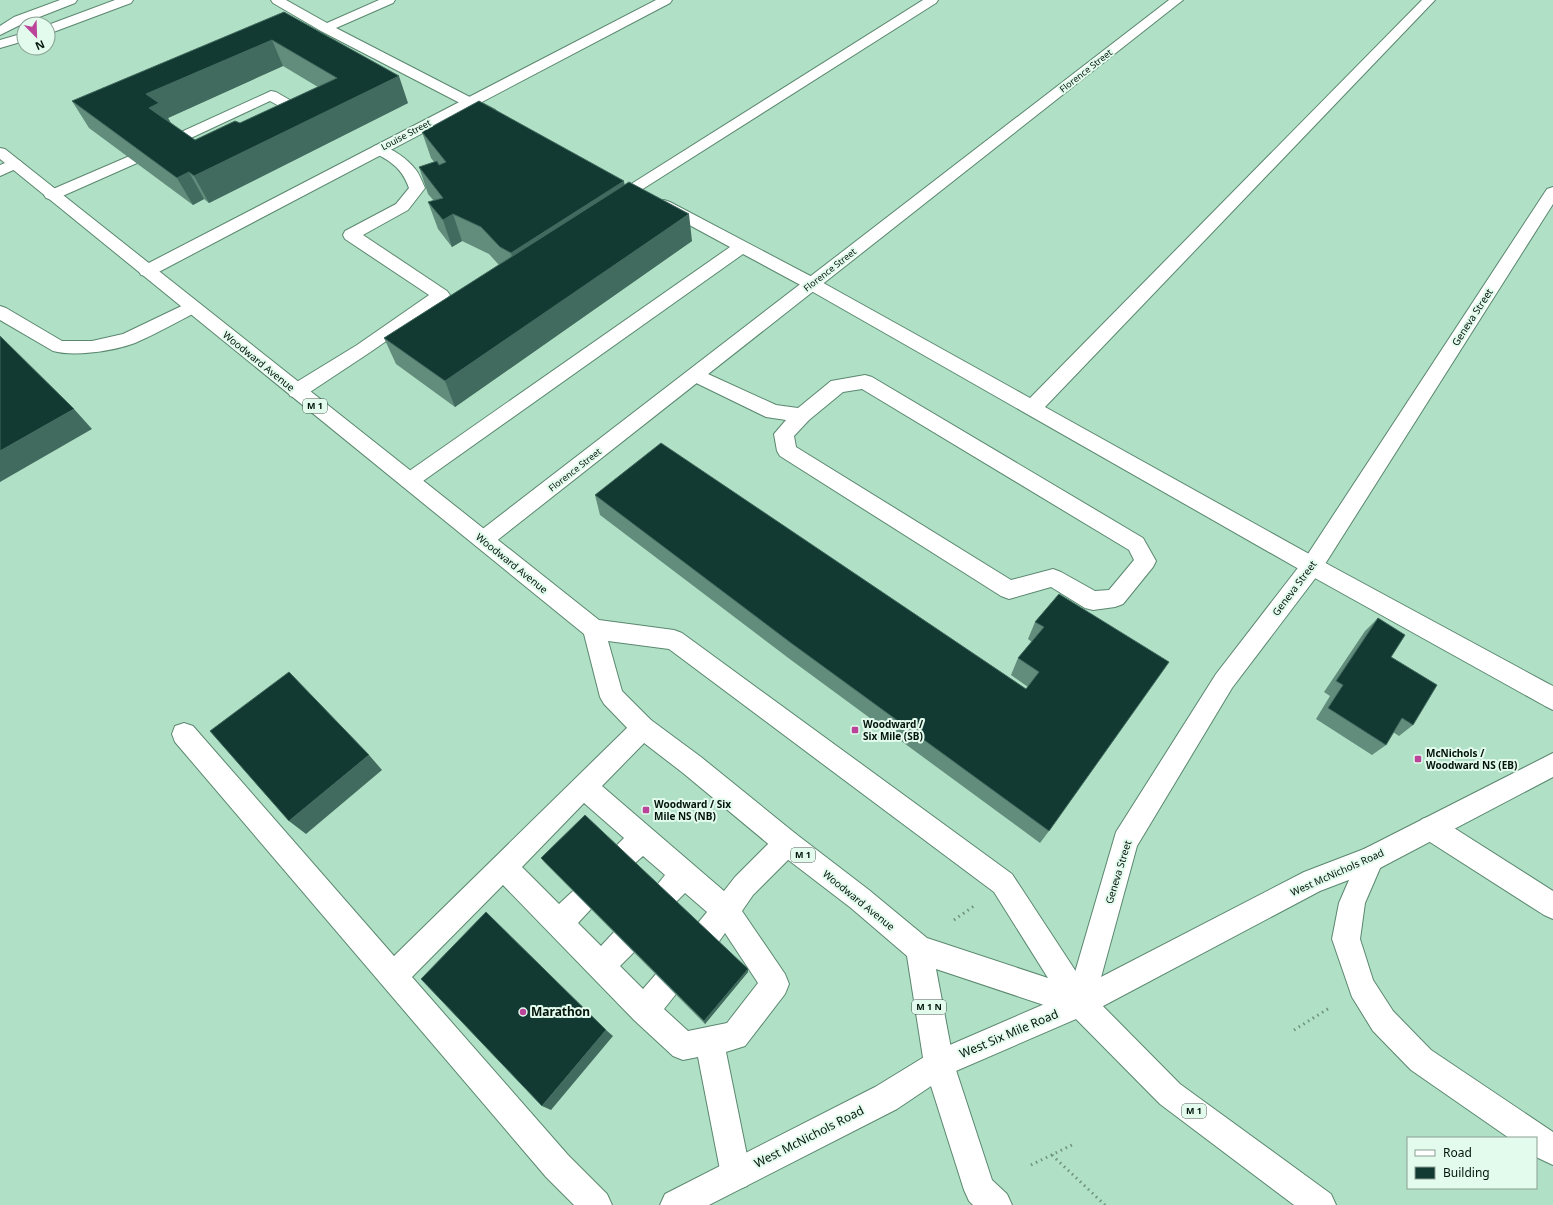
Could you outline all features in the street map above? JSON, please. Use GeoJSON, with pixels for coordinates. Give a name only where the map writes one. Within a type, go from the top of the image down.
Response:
{"type":"FeatureCollection","features":[{"type":"Feature","properties":{"kind":"street"},"geometry":{"type":"LineString","coordinates":[[0,31],[19,20],[71,0]]}},
{"type":"Feature","properties":{"kind":"street"},"geometry":{"type":"LineString","coordinates":[[56,27],[127,0]]}},
{"type":"Feature","properties":{"kind":"street"},"geometry":{"type":"LineString","coordinates":[[277,0],[326,28],[504,120]]}},
{"type":"Feature","properties":{"kind":"street"},"geometry":{"type":"LineString","coordinates":[[326,28],[389,0]]}},
{"type":"Feature","properties":{"kind":"street","name":"Louise Street"},"geometry":{"type":"LineString","coordinates":[[147,271],[666,0]]}},
{"type":"Feature","properties":{"kind":"street"},"geometry":{"type":"LineString","coordinates":[[932,0],[626,185],[812,284],[1312,566],[1539,690],[1553,700]]}},
{"type":"Feature","properties":{"kind":"street","name":"Florence Street"},"geometry":{"type":"LineString","coordinates":[[483,540],[1177,0]]}},
{"type":"Feature","properties":{"kind":"street"},"geometry":{"type":"LineString","coordinates":[[1032,408],[1429,0]]}},
{"type":"Feature","properties":{"kind":"street"},"geometry":{"type":"LineString","coordinates":[[0,44],[16,39]]}},
{"type":"Feature","properties":{"kind":"street"},"geometry":{"type":"LineString","coordinates":[[173,141],[271,95],[309,117]]}},
{"type":"Feature","properties":{"kind":"street"},"geometry":{"type":"LineString","coordinates":[[203,126],[216,134]]}},
{"type":"Feature","properties":{"kind":"street"},"geometry":{"type":"LineString","coordinates":[[297,391],[441,295],[351,235],[402,207],[417,188],[410,172],[396,159],[379,150]]}},
{"type":"Feature","properties":{"kind":"street","name":"Woodward Avenue"},"geometry":{"type":"LineString","coordinates":[[0,152],[594,629],[674,640],[1004,883],[1080,1003],[1170,1094],[1320,1205]]}},
{"type":"Feature","properties":{"kind":"street"},"geometry":{"type":"LineString","coordinates":[[52,194],[132,160]]}},
{"type":"Feature","properties":{"kind":"street"},"geometry":{"type":"LineString","coordinates":[[0,171],[15,164]]}},
{"type":"Feature","properties":{"kind":"street","name":"Geneva Street"},"geometry":{"type":"LineString","coordinates":[[1080,1003],[1125,841],[1224,681],[1312,566],[1553,192]]}},
{"type":"Feature","properties":{"kind":"street"},"geometry":{"type":"LineString","coordinates":[[409,481],[482,431],[741,246]]}},
{"type":"Feature","properties":{"kind":"street"},"geometry":{"type":"LineString","coordinates":[[0,312],[59,347],[92,347],[128,339],[192,307]]}},
{"type":"Feature","properties":{"kind":"street"},"geometry":{"type":"LineString","coordinates":[[696,374],[774,412],[802,415],[838,386],[865,382],[1136,544],[1145,561],[1115,598],[1093,601],[1053,578],[1008,590],[787,450],[784,434],[802,415]]}},
{"type":"Feature","properties":{"kind":"street","name":"Woodward Avenue"},"geometry":{"type":"LineString","coordinates":[[594,629],[612,697],[643,728],[692,765],[787,843],[860,899],[919,949],[1080,1003]]}},
{"type":"Feature","properties":{"kind":"street"},"geometry":{"type":"LineString","coordinates":[[394,976],[643,728]]}},
{"type":"Feature","properties":{"kind":"street"},"geometry":{"type":"LineString","coordinates":[[184,734],[557,1166],[596,1205]]}},
{"type":"Feature","properties":{"kind":"street","name":"West McNichols Road"},"geometry":{"type":"LineString","coordinates":[[1080,1003],[1313,881],[1371,859],[1553,764]]}},
{"type":"Feature","properties":{"kind":"street"},"geometry":{"type":"LineString","coordinates":[[504,867],[559,924],[602,965],[644,1010],[683,1046],[735,1036],[775,984],[726,911],[684,874],[634,847],[584,787]]}},
{"type":"Feature","properties":{"kind":"street"},"geometry":{"type":"LineString","coordinates":[[1431,828],[1553,906]]}},
{"type":"Feature","properties":{"kind":"street"},"geometry":{"type":"LineString","coordinates":[[708,933],[744,886],[787,843]]}},
{"type":"Feature","properties":{"kind":"street"},"geometry":{"type":"LineString","coordinates":[[1371,859],[1352,903],[1346,939],[1362,987],[1383,1021],[1421,1060],[1535,1137]]}},
{"type":"Feature","properties":{"kind":"street"},"geometry":{"type":"LineString","coordinates":[[666,894],[684,874]]}},
{"type":"Feature","properties":{"kind":"street"},"geometry":{"type":"LineString","coordinates":[[559,924],[582,900]]}},
{"type":"Feature","properties":{"kind":"street"},"geometry":{"type":"LineString","coordinates":[[602,965],[624,942]]}},
{"type":"Feature","properties":{"kind":"street","name":"M 1 N"},"geometry":{"type":"LineString","coordinates":[[919,949],[939,1064]]}},
{"type":"Feature","properties":{"kind":"street"},"geometry":{"type":"LineString","coordinates":[[644,1010],[666,984]]}},
{"type":"Feature","properties":{"kind":"street","name":"West Six Mile Road"},"geometry":{"type":"LineString","coordinates":[[939,1064],[1080,1003]]}},
{"type":"Feature","properties":{"kind":"street"},"geometry":{"type":"LineString","coordinates":[[710,1042],[736,1175]]}},
{"type":"Feature","properties":{"kind":"street"},"geometry":{"type":"LineString","coordinates":[[939,1064],[980,1190],[996,1205]]}},
{"type":"Feature","properties":{"kind":"street","name":"West McNichols Road"},"geometry":{"type":"LineString","coordinates":[[676,1205],[886,1098],[939,1064]]}},
{"type":"Feature","properties":{"kind":"street"},"geometry":{"type":"LineString","coordinates":[[1537,1139],[1553,1150]]}},
{"type":"Feature","properties":{"kind":"path"},"geometry":{"type":"LineString","coordinates":[[954,920],[974,906]]}},
{"type":"Feature","properties":{"kind":"path"},"geometry":{"type":"LineString","coordinates":[[1294,1030],[1334,1005]]}},
{"type":"Feature","properties":{"kind":"path"},"geometry":{"type":"LineString","coordinates":[[1031,1166],[1074,1144]]}},
{"type":"Feature","properties":{"kind":"path"},"geometry":{"type":"LineString","coordinates":[[1052,1155],[1104,1205]]}},
{"type":"Feature","properties":{"kind":"building"},"geometry":{"type":"Polygon","coordinates":[[[284,12],[399,76],[194,176],[189,172],[177,178],[72,101],[284,12]],[[272,40],[146,94],[159,103],[149,108],[195,140],[235,121],[240,123],[337,78],[272,40]]]}},
{"type":"Feature","properties":{"kind":"building"},"geometry":{"type":"Polygon","coordinates":[[[479,101],[624,181],[511,253],[500,247],[481,227],[453,214],[443,220],[428,202],[443,198],[419,167],[437,161],[439,165],[446,162],[422,132],[479,101]]]}},
{"type":"Feature","properties":{"kind":"building"},"geometry":{"type":"Polygon","coordinates":[[[629,182],[689,214],[445,381],[384,338],[629,182]]]}},
{"type":"Feature","properties":{"kind":"building"},"geometry":{"type":"Polygon","coordinates":[[[0,336],[74,409],[0,451],[0,336]]]}},
{"type":"Feature","properties":{"kind":"building"},"geometry":{"type":"Polygon","coordinates":[[[661,443],[1026,689],[1039,672],[1018,658],[1044,627],[1035,622],[1059,594],[1169,662],[1049,831],[791,643],[595,495],[661,443]]]}},
{"type":"Feature","properties":{"kind":"building"},"geometry":{"type":"Polygon","coordinates":[[[1378,618],[1405,635],[1391,657],[1437,685],[1413,725],[1402,718],[1386,745],[1328,708],[1343,685],[1336,681],[1378,618]]]}},
{"type":"Feature","properties":{"kind":"building"},"geometry":{"type":"Polygon","coordinates":[[[289,672],[369,755],[289,821],[210,731],[289,672]]]}},
{"type":"Feature","properties":{"kind":"building"},"geometry":{"type":"Polygon","coordinates":[[[585,815],[748,969],[704,1021],[541,858],[585,815]]]}},
{"type":"Feature","properties":{"kind":"building","name":"Marathon"},"geometry":{"type":"Polygon","coordinates":[[[486,912],[606,1030],[542,1106],[421,979],[486,912]]]}},
{"type":"Feature","properties":{"kind":"place","name":"Woodward / Six Mile (SB)"},"geometry":{"type":"Point","coordinates":[855,730]}},
{"type":"Feature","properties":{"kind":"place","name":"McNichols / Woodward NS (EB)"},"geometry":{"type":"Point","coordinates":[1418,759]}},
{"type":"Feature","properties":{"kind":"place","name":"Woodward / Six Mile NS (NB)"},"geometry":{"type":"Point","coordinates":[646,810]}},
{"type":"Feature","properties":{"kind":"place","name":"Marathon"},"geometry":{"type":"Point","coordinates":[523,1012]}}]}
